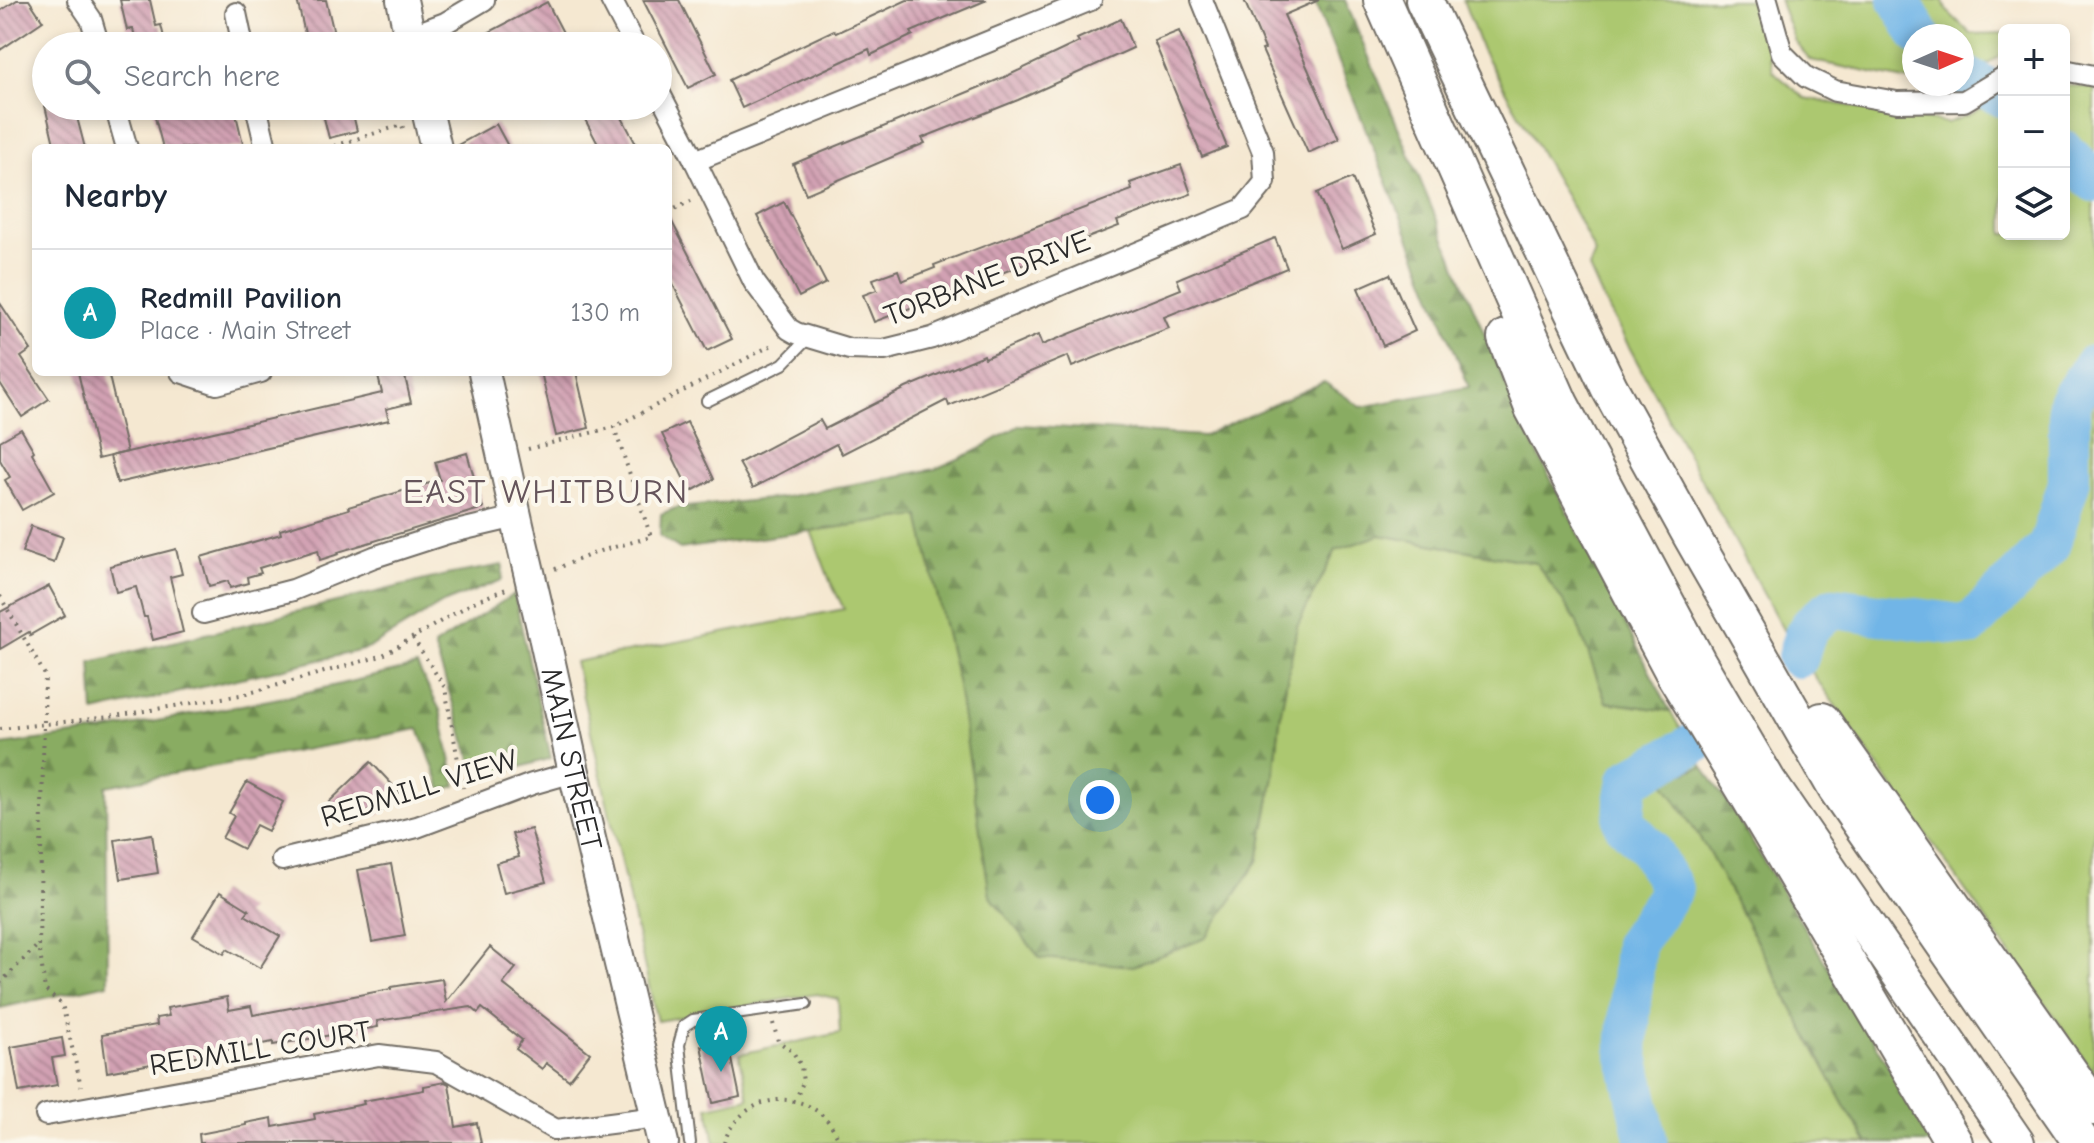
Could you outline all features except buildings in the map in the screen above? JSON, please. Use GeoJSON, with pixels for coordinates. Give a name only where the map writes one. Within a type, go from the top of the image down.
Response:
{"type":"FeatureCollection","features":[{"type":"Feature","properties":{"kind":"highway"},"geometry":{"type":"LineString","coordinates":[[1375,0],[1533,408],[1675,675],[1954,1143]]}},
{"type":"Feature","properties":{"kind":"highway"},"geometry":{"type":"LineString","coordinates":[[1382,0],[1560,404],[1697,661],[1768,782],[2016,1143]]}},
{"type":"Feature","properties":{"kind":"highway"},"geometry":{"type":"LineString","coordinates":[[1424,0],[1609,387],[1836,788],[2082,1143]]}},
{"type":"Feature","properties":{"kind":"highway"},"geometry":{"type":"LineString","coordinates":[[1692,537],[2094,1107]]}},
{"type":"Feature","properties":{"kind":"main road"},"geometry":{"type":"LineString","coordinates":[[402,0],[409,32]]}},
{"type":"Feature","properties":{"kind":"main road"},"geometry":{"type":"LineString","coordinates":[[429,120],[435,144]]}},
{"type":"Feature","properties":{"kind":"main road","name":"MAIN STREET"},"geometry":{"type":"LineString","coordinates":[[485,376],[574,772],[660,1130]]}},
{"type":"Feature","properties":{"kind":"street"},"geometry":{"type":"LineString","coordinates":[[78,0],[91,19],[95,32]]}},
{"type":"Feature","properties":{"kind":"street"},"geometry":{"type":"LineString","coordinates":[[428,32],[484,0]]}},
{"type":"Feature","properties":{"kind":"street"},"geometry":{"type":"LineString","coordinates":[[611,0],[628,32]]}},
{"type":"Feature","properties":{"kind":"street"},"geometry":{"type":"LineString","coordinates":[[695,161],[1091,0]]}},
{"type":"Feature","properties":{"kind":"street","name":"TORBANE DRIVE"},"geometry":{"type":"LineString","coordinates":[[802,335],[849,349],[884,350],[932,338],[1243,209],[1265,182],[1263,152],[1202,0]]}},
{"type":"Feature","properties":{"kind":"street"},"geometry":{"type":"LineString","coordinates":[[1767,0],[1782,53],[1806,77],[1835,91],[1897,102],[1964,101],[1998,81]]}},
{"type":"Feature","properties":{"kind":"street"},"geometry":{"type":"LineString","coordinates":[[236,13],[240,32]]}},
{"type":"Feature","properties":{"kind":"street"},"geometry":{"type":"LineString","coordinates":[[2070,71],[2094,76]]}},
{"type":"Feature","properties":{"kind":"street"},"geometry":{"type":"LineString","coordinates":[[672,117],[754,282],[789,329],[802,335]]}},
{"type":"Feature","properties":{"kind":"street"},"geometry":{"type":"LineString","coordinates":[[119,120],[126,144]]}},
{"type":"Feature","properties":{"kind":"street"},"geometry":{"type":"LineString","coordinates":[[259,120],[265,144]]}},
{"type":"Feature","properties":{"kind":"street"},"geometry":{"type":"LineString","coordinates":[[193,376],[217,384],[246,376]]}},
{"type":"Feature","properties":{"kind":"street"},"geometry":{"type":"LineString","coordinates":[[203,613],[293,590],[374,557],[448,533],[518,526]]}},
{"type":"Feature","properties":{"kind":"street","name":"REDMILL VIEW"},"geometry":{"type":"LineString","coordinates":[[282,860],[417,827],[532,784],[574,772]]}},
{"type":"Feature","properties":{"kind":"street","name":"REDMILL COURT"},"geometry":{"type":"LineString","coordinates":[[46,1115],[379,1055],[436,1062],[554,1136],[660,1130]]}},
{"type":"Feature","properties":{"kind":"lane"},"geometry":{"type":"LineString","coordinates":[[707,401],[783,364],[802,335]]}},
{"type":"Feature","properties":{"kind":"lane"},"geometry":{"type":"LineString","coordinates":[[690,1143],[679,1045],[684,1026],[693,1020],[806,1004]]}},
{"type":"Feature","properties":{"kind":"path"},"geometry":{"type":"LineString","coordinates":[[340,144],[402,125],[405,136]]}},
{"type":"Feature","properties":{"kind":"path"},"geometry":{"type":"LineString","coordinates":[[502,456],[614,427],[802,335]]}},
{"type":"Feature","properties":{"kind":"path"},"geometry":{"type":"LineString","coordinates":[[544,574],[600,551],[651,537],[614,427]]}},
{"type":"Feature","properties":{"kind":"path"},"geometry":{"type":"LineString","coordinates":[[0,729],[109,717],[246,694],[381,656],[474,602],[516,585]]}},
{"type":"Feature","properties":{"kind":"path"},"geometry":{"type":"LineString","coordinates":[[0,596],[45,675],[39,944],[45,990],[62,1004],[86,1108]]}},
{"type":"Feature","properties":{"kind":"path"},"geometry":{"type":"LineString","coordinates":[[413,638],[445,688],[467,809]]}},
{"type":"Feature","properties":{"kind":"path"},"geometry":{"type":"LineString","coordinates":[[0,983],[39,944]]}},
{"type":"Feature","properties":{"kind":"path"},"geometry":{"type":"LineString","coordinates":[[770,1009],[778,1041],[793,1052],[801,1066],[803,1082],[795,1099]]}},
{"type":"Feature","properties":{"kind":"path"},"geometry":{"type":"LineString","coordinates":[[724,1143],[733,1123],[752,1107],[770,1100],[795,1099],[813,1107],[827,1119],[841,1143]]}},
{"type":"Feature","properties":{"kind":"green space"},"geometry":{"type":"Polygon","coordinates":[[[1314,0],[1345,0],[1520,419],[1670,711],[1606,702],[1576,620],[1536,563],[1380,535],[1336,550],[1297,626],[1258,861],[1206,938],[1133,966],[1040,958],[990,896],[957,680],[919,516],[680,549],[660,536],[661,514],[676,508],[780,498],[935,469],[974,452],[1020,425],[1203,436],[1324,382],[1361,407],[1469,387],[1314,0]]]}},
{"type":"Feature","properties":{"kind":"green space"},"geometry":{"type":"Polygon","coordinates":[[[1463,0],[1756,0],[1773,71],[1804,98],[1947,123],[1998,99],[1998,240],[2070,240],[2070,86],[2094,88],[2094,1073],[1787,637],[1603,299],[1589,268],[1595,253],[1577,216],[1482,50],[1463,0]]]}},
{"type":"Feature","properties":{"kind":"green space"},"geometry":{"type":"Polygon","coordinates":[[[1779,0],[1943,0],[1946,10],[1961,24],[1902,24],[1902,79],[1810,60],[1795,41],[1779,0]]]}},
{"type":"Feature","properties":{"kind":"green space"},"geometry":{"type":"Polygon","coordinates":[[[1998,33],[1998,57],[1974,75],[1974,34],[1998,33]]]}},
{"type":"Feature","properties":{"kind":"green space"},"geometry":{"type":"Polygon","coordinates":[[[919,516],[957,680],[1258,861],[1297,626],[1336,550],[1380,535],[1536,563],[1576,619],[1606,702],[1670,711],[1703,767],[1664,782],[1708,851],[1868,1143],[715,1143],[708,1107],[749,1098],[739,1054],[840,1033],[838,999],[817,994],[657,1021],[575,662],[844,609],[811,531],[919,516]]]}},
{"type":"Feature","properties":{"kind":"green space"},"geometry":{"type":"Polygon","coordinates":[[[503,565],[502,580],[443,603],[367,649],[94,712],[91,662],[446,575],[503,565]]]}},
{"type":"Feature","properties":{"kind":"green space"},"geometry":{"type":"Polygon","coordinates":[[[514,594],[551,758],[478,780],[434,646],[514,594]]]}},
{"type":"Feature","properties":{"kind":"green space"},"geometry":{"type":"Polygon","coordinates":[[[417,666],[440,710],[456,786],[442,790],[419,729],[106,786],[108,984],[0,1008],[0,745],[104,731],[290,696],[417,666]]]}},
{"type":"Feature","properties":{"kind":"green space"},"geometry":{"type":"Polygon","coordinates":[[[1703,767],[1735,814],[1935,1143],[1868,1143],[1848,1111],[1708,851],[1664,782],[1703,767]]]}},
{"type":"Feature","properties":{"kind":"waterway"},"geometry":{"type":"LineString","coordinates":[[1899,0],[1913,24]]}},
{"type":"Feature","properties":{"kind":"waterway"},"geometry":{"type":"LineString","coordinates":[[1974,81],[2002,96]]}},
{"type":"Feature","properties":{"kind":"waterway"},"geometry":{"type":"LineString","coordinates":[[2070,157],[2094,181]]}},
{"type":"Feature","properties":{"kind":"waterway"},"geometry":{"type":"LineString","coordinates":[[1798,657],[1809,628],[1833,608],[1969,626],[2049,546],[2069,483],[2069,402],[2094,365]]}},
{"type":"Feature","properties":{"kind":"waterway"},"geometry":{"type":"LineString","coordinates":[[1647,1143],[1627,1051],[1635,943],[1672,889],[1648,847],[1624,823],[1625,802],[1629,780],[1694,744]]}},
{"type":"Feature","properties":{"kind":"place","name":"Redmill Pavilion"},"geometry":{"type":"Point","coordinates":[721,1072]}},
{"type":"Feature","properties":{"kind":"district","name":"EAST WHITBURN"},"geometry":{"type":"Point","coordinates":[546,491]}}]}
